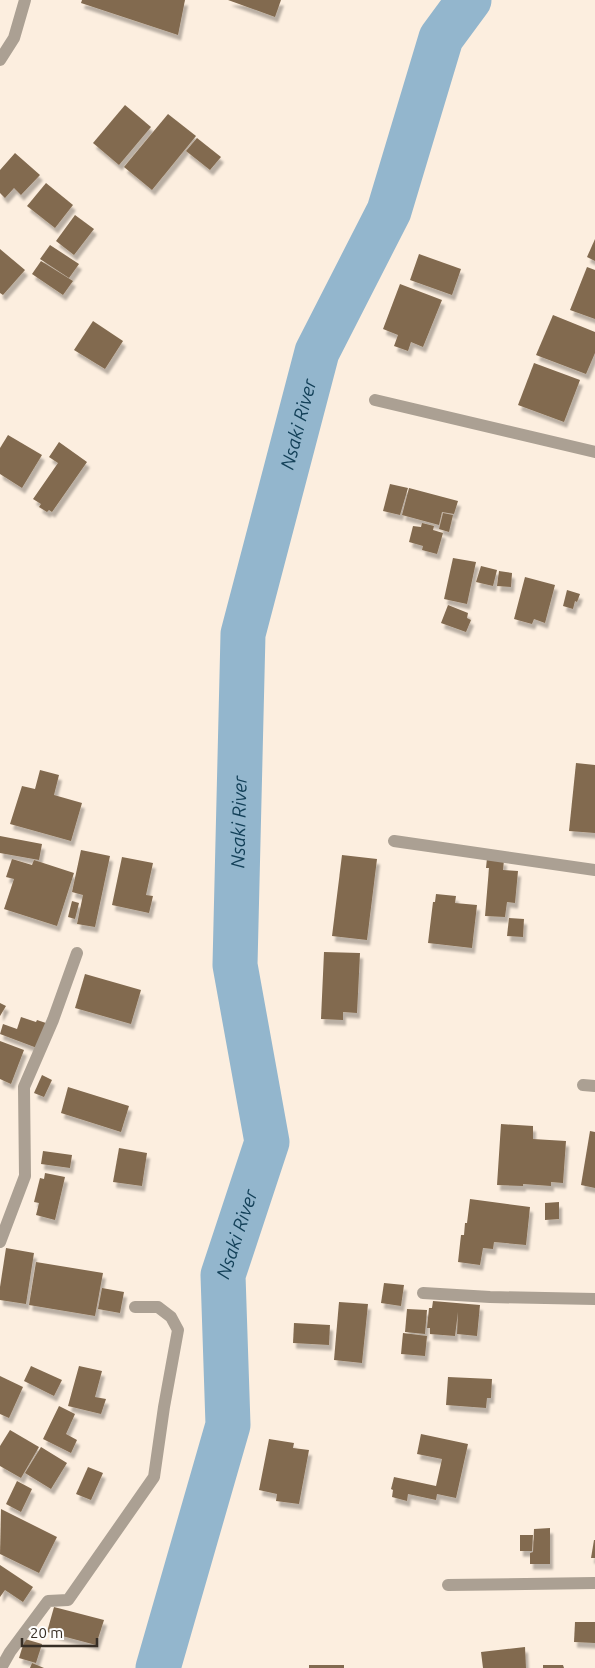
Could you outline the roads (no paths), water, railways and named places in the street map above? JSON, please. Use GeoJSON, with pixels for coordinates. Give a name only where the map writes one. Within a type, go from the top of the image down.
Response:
{"type":"FeatureCollection","features":[{"type":"Feature","properties":{"kind":"street"},"geometry":{"type":"LineString","coordinates":[[0,60],[14,38],[25,0]]}},
{"type":"Feature","properties":{"kind":"street"},"geometry":{"type":"LineString","coordinates":[[375,400],[595,452]]}},
{"type":"Feature","properties":{"kind":"street"},"geometry":{"type":"LineString","coordinates":[[394,840],[595,870]]}},
{"type":"Feature","properties":{"kind":"street"},"geometry":{"type":"LineString","coordinates":[[0,1242],[25,1176],[24,1087],[53,1020],[77,953]]}},
{"type":"Feature","properties":{"kind":"street"},"geometry":{"type":"LineString","coordinates":[[423,1293],[490,1297],[595,1299]]}},
{"type":"Feature","properties":{"kind":"street"},"geometry":{"type":"LineString","coordinates":[[1,1668],[10,1652],[48,1601],[68,1600],[154,1477],[178,1330],[171,1317],[158,1307],[136,1307]]}},
{"type":"Feature","properties":{"kind":"street"},"geometry":{"type":"LineString","coordinates":[[448,1585],[595,1583]]}},
{"type":"Feature","properties":{"kind":"waterway","name":"Nsaki River"},"geometry":{"type":"LineString","coordinates":[[158,1668],[228,1425],[223,1275],[267,1142],[235,965],[243,634],[317,352],[389,211],[441,38],[469,0]]}}]}
